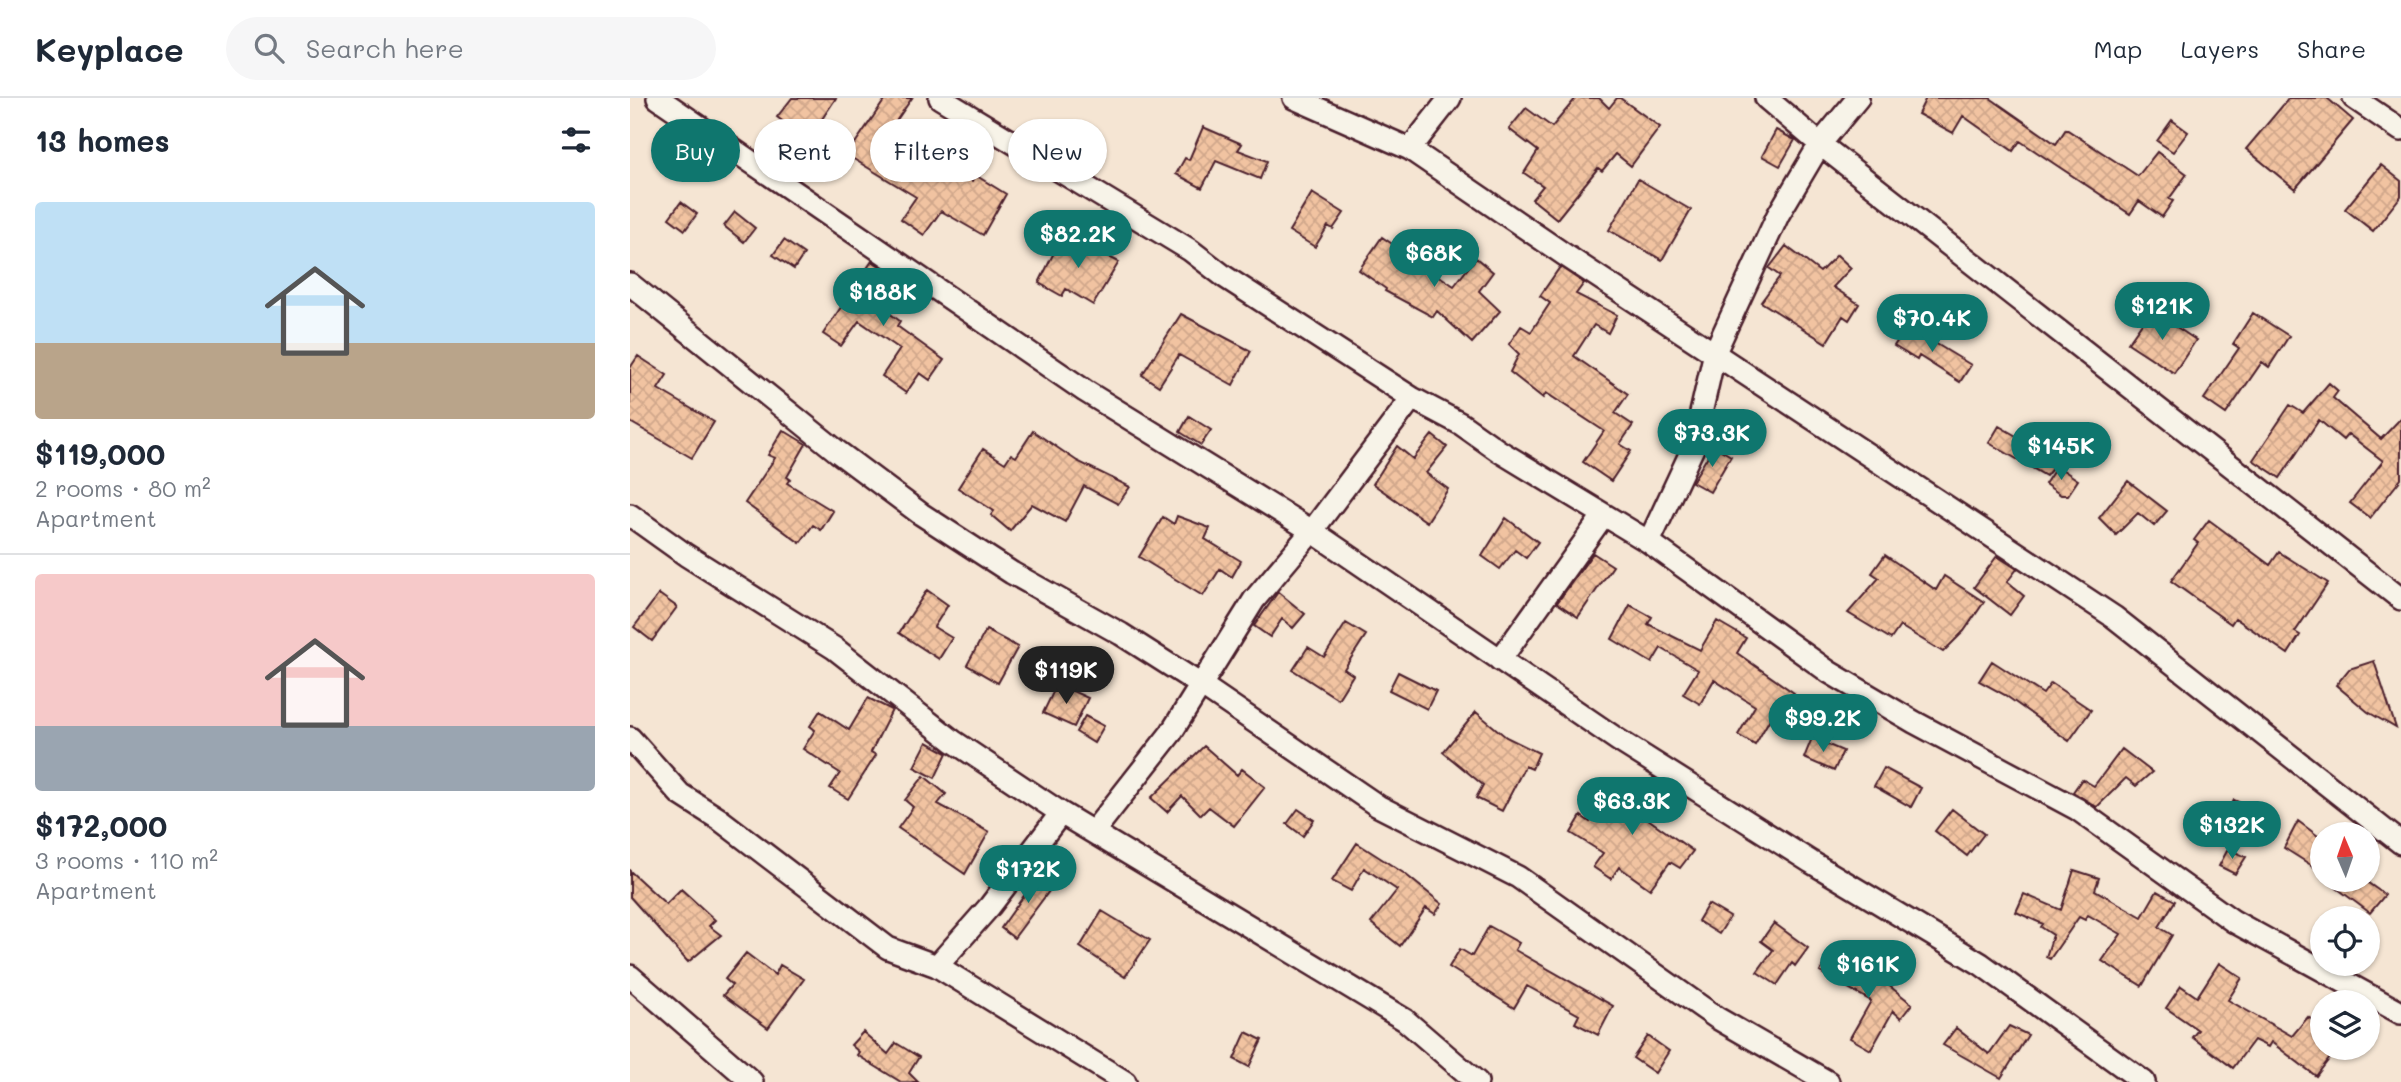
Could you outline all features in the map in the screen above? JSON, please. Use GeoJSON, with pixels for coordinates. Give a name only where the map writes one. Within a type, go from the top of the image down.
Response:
{"type":"FeatureCollection","features":[{"type":"Feature","properties":{"kind":"street"},"geometry":{"type":"LineString","coordinates":[[658,98],[1085,391],[1312,530],[1618,740],[1811,862],[1981,964],[2144,1082]]}},
{"type":"Feature","properties":{"kind":"street"},"geometry":{"type":"LineString","coordinates":[[940,98],[1190,250],[1225,277],[1412,398],[1461,424],[1648,542],[1829,671],[1914,722],[2077,809],[2233,921],[2401,1013]]}},
{"type":"Feature","properties":{"kind":"street"},"geometry":{"type":"LineString","coordinates":[[1294,98],[1410,149],[1564,255],[1716,352],[2114,617],[2401,843]]}},
{"type":"Feature","properties":{"kind":"street"},"geometry":{"type":"LineString","coordinates":[[1410,149],[1450,98]]}},
{"type":"Feature","properties":{"kind":"street"},"geometry":{"type":"LineString","coordinates":[[1766,98],[1819,144],[2401,599]]}},
{"type":"Feature","properties":{"kind":"street"},"geometry":{"type":"LineString","coordinates":[[1648,542],[1693,448],[1716,352],[1778,215],[1819,144],[1858,98]]}},
{"type":"Feature","properties":{"kind":"street"},"geometry":{"type":"LineString","coordinates":[[2354,98],[2401,130]]}},
{"type":"Feature","properties":{"kind":"street"},"geometry":{"type":"LineString","coordinates":[[630,284],[838,452],[921,514],[1012,573],[1121,634],[1201,685],[1378,806],[1518,877],[1717,1018],[1828,1082]]}},
{"type":"Feature","properties":{"kind":"street"},"geometry":{"type":"LineString","coordinates":[[1094,831],[1157,752],[1254,600],[1312,530],[1412,398]]}},
{"type":"Feature","properties":{"kind":"street"},"geometry":{"type":"LineString","coordinates":[[630,515],[686,555],[834,648],[953,741],[1061,813],[1405,1020],[1477,1082]]}},
{"type":"Feature","properties":{"kind":"street"},"geometry":{"type":"LineString","coordinates":[[1500,660],[1603,516]]}},
{"type":"Feature","properties":{"kind":"street"},"geometry":{"type":"LineString","coordinates":[[630,738],[680,794],[719,819],[888,948],[937,967],[1125,1082]]}},
{"type":"Feature","properties":{"kind":"street"},"geometry":{"type":"LineString","coordinates":[[937,967],[990,905],[1061,813]]}},
{"type":"Feature","properties":{"kind":"street"},"geometry":{"type":"LineString","coordinates":[[630,976],[752,1082]]}},
{"type":"Feature","properties":{"kind":"building"},"geometry":{"type":"Polygon","coordinates":[[[792,98],[836,98],[822,119],[777,117],[792,98]]]}},
{"type":"Feature","properties":{"kind":"building"},"geometry":{"type":"Polygon","coordinates":[[[886,98],[912,98],[898,119],[872,119],[886,98]]]}},
{"type":"Feature","properties":{"kind":"building"},"geometry":{"type":"Polygon","coordinates":[[[1576,98],[1599,98],[1609,108],[1620,98],[1660,127],[1631,166],[1616,154],[1602,171],[1598,168],[1557,219],[1532,199],[1543,186],[1524,173],[1538,151],[1509,129],[1526,108],[1552,127],[1576,98]]]}},
{"type":"Feature","properties":{"kind":"building"},"geometry":{"type":"Polygon","coordinates":[[[1926,98],[1990,98],[2056,144],[2066,129],[2138,176],[2157,152],[2187,174],[2169,199],[2173,201],[2162,217],[2139,201],[2130,214],[2020,141],[2013,151],[1963,116],[1953,133],[1918,114],[1926,98]]]}},
{"type":"Feature","properties":{"kind":"building"},"geometry":{"type":"Polygon","coordinates":[[[2289,98],[2327,98],[2353,120],[2295,189],[2246,149],[2289,98]]]}},
{"type":"Feature","properties":{"kind":"building"},"geometry":{"type":"Polygon","coordinates":[[[2172,120],[2188,132],[2173,152],[2157,141],[2172,120]]]}},
{"type":"Feature","properties":{"kind":"building"},"geometry":{"type":"Polygon","coordinates":[[[870,121],[870,169],[856,160],[856,142],[870,121]]]}},
{"type":"Feature","properties":{"kind":"building"},"geometry":{"type":"Polygon","coordinates":[[[1203,127],[1242,144],[1238,150],[1267,161],[1260,179],[1216,161],[1202,188],[1176,174],[1185,158],[1189,160],[1203,127]]]}},
{"type":"Feature","properties":{"kind":"building"},"geometry":{"type":"Polygon","coordinates":[[[1776,130],[1795,140],[1780,166],[1762,156],[1776,130]]]}},
{"type":"Feature","properties":{"kind":"building"},"geometry":{"type":"Polygon","coordinates":[[[2381,165],[2401,181],[2401,196],[2373,231],[2345,209],[2381,165]]]}},
{"type":"Feature","properties":{"kind":"building"},"geometry":{"type":"Polygon","coordinates":[[[1638,179],[1691,210],[1662,260],[1609,230],[1638,179]]]}},
{"type":"Feature","properties":{"kind":"building"},"geometry":{"type":"Polygon","coordinates":[[[891,182],[986,182],[1006,194],[983,235],[941,211],[924,235],[901,219],[916,197],[891,182]]]}},
{"type":"Feature","properties":{"kind":"building"},"geometry":{"type":"Polygon","coordinates":[[[1312,193],[1344,213],[1333,229],[1328,226],[1315,247],[1289,231],[1312,193]]]}},
{"type":"Feature","properties":{"kind":"building"},"geometry":{"type":"Polygon","coordinates":[[[681,202],[697,214],[685,230],[669,218],[681,202]]]}},
{"type":"Feature","properties":{"kind":"building"},"geometry":{"type":"Polygon","coordinates":[[[735,212],[755,228],[744,242],[724,226],[735,212]]]}},
{"type":"Feature","properties":{"kind":"building"},"geometry":{"type":"Polygon","coordinates":[[[1063,234],[1119,262],[1093,305],[1066,289],[1062,296],[1039,283],[1063,234]]]}},
{"type":"Feature","properties":{"kind":"building"},"geometry":{"type":"Polygon","coordinates":[[[1382,237],[1454,286],[1476,258],[1493,272],[1479,291],[1500,311],[1472,343],[1437,311],[1433,317],[1385,291],[1386,289],[1359,270],[1382,237]]]}},
{"type":"Feature","properties":{"kind":"building"},"geometry":{"type":"Polygon","coordinates":[[[784,240],[804,254],[794,269],[773,255],[784,240]]]}},
{"type":"Feature","properties":{"kind":"building"},"geometry":{"type":"Polygon","coordinates":[[[1786,246],[1820,272],[1837,255],[1851,268],[1833,287],[1859,304],[1849,320],[1843,316],[1826,343],[1761,302],[1780,276],[1769,268],[1786,246]]]}},
{"type":"Feature","properties":{"kind":"building"},"geometry":{"type":"Polygon","coordinates":[[[872,261],[899,279],[881,307],[900,321],[897,326],[944,360],[930,380],[920,373],[906,393],[882,376],[900,349],[859,321],[841,346],[823,334],[872,261]]]}},
{"type":"Feature","properties":{"kind":"building"},"geometry":{"type":"Polygon","coordinates":[[[1560,267],[1584,283],[1576,294],[1617,315],[1608,333],[1594,325],[1574,356],[1628,394],[1615,413],[1633,425],[1620,444],[1631,451],[1611,481],[1583,462],[1604,431],[1546,393],[1543,398],[1510,372],[1519,354],[1509,344],[1521,326],[1531,332],[1550,303],[1540,296],[1560,267]]]}},
{"type":"Feature","properties":{"kind":"building"},"geometry":{"type":"Polygon","coordinates":[[[2151,310],[2196,340],[2174,373],[2128,343],[2151,310]]]}},
{"type":"Feature","properties":{"kind":"building"},"geometry":{"type":"Polygon","coordinates":[[[2253,313],[2289,336],[2269,367],[2262,362],[2226,414],[2204,399],[2239,348],[2233,344],[2253,313]]]}},
{"type":"Feature","properties":{"kind":"building"},"geometry":{"type":"Polygon","coordinates":[[[1181,314],[1251,351],[1233,385],[1179,355],[1159,386],[1142,375],[1181,314]]]}},
{"type":"Feature","properties":{"kind":"building"},"geometry":{"type":"Polygon","coordinates":[[[1907,326],[1971,365],[1960,382],[1919,356],[1917,360],[1894,346],[1907,326]]]}},
{"type":"Feature","properties":{"kind":"building"},"geometry":{"type":"Polygon","coordinates":[[[638,356],[667,375],[658,389],[714,422],[692,458],[630,422],[630,368],[638,356]]]}},
{"type":"Feature","properties":{"kind":"building"},"geometry":{"type":"Polygon","coordinates":[[[2329,383],[2338,391],[2333,398],[2381,439],[2401,418],[2401,479],[2370,518],[2350,503],[2383,461],[2348,434],[2343,440],[2319,420],[2280,478],[2253,460],[2290,405],[2303,413],[2329,383]]]}},
{"type":"Feature","properties":{"kind":"building"},"geometry":{"type":"Polygon","coordinates":[[[1189,416],[1211,430],[1201,445],[1180,432],[1189,416]]]}},
{"type":"Feature","properties":{"kind":"building"},"geometry":{"type":"Polygon","coordinates":[[[2056,425],[2075,441],[2046,476],[1989,443],[1999,426],[2037,448],[2056,425]]]}},
{"type":"Feature","properties":{"kind":"building"},"geometry":{"type":"Polygon","coordinates":[[[783,430],[806,444],[787,477],[790,479],[787,483],[833,511],[821,530],[813,525],[800,543],[745,503],[775,458],[768,455],[783,430]]]}},
{"type":"Feature","properties":{"kind":"building"},"geometry":{"type":"Polygon","coordinates":[[[1033,431],[1077,461],[1130,487],[1118,504],[1084,486],[1065,522],[1032,504],[1010,531],[991,515],[994,511],[958,488],[983,449],[1005,463],[1011,454],[1016,457],[1033,431]]]}},
{"type":"Feature","properties":{"kind":"building"},"geometry":{"type":"Polygon","coordinates":[[[1432,435],[1447,447],[1426,473],[1448,489],[1427,522],[1373,484],[1397,446],[1413,459],[1432,435]]]}},
{"type":"Feature","properties":{"kind":"building"},"geometry":{"type":"Polygon","coordinates":[[[1714,446],[1731,456],[1710,492],[1692,482],[1714,446]]]}},
{"type":"Feature","properties":{"kind":"building"},"geometry":{"type":"Polygon","coordinates":[[[2057,466],[2078,480],[2068,495],[2061,495],[2045,484],[2057,466]]]}},
{"type":"Feature","properties":{"kind":"building"},"geometry":{"type":"Polygon","coordinates":[[[2128,481],[2167,511],[2154,526],[2138,513],[2116,535],[2099,518],[2128,481]]]}},
{"type":"Feature","properties":{"kind":"building"},"geometry":{"type":"Polygon","coordinates":[[[1177,516],[1210,528],[1205,539],[1241,561],[1232,577],[1220,569],[1203,596],[1139,557],[1163,517],[1174,524],[1177,516]]]}},
{"type":"Feature","properties":{"kind":"building"},"geometry":{"type":"Polygon","coordinates":[[[1506,518],[1538,542],[1526,558],[1515,550],[1500,569],[1482,556],[1506,518]]]}},
{"type":"Feature","properties":{"kind":"building"},"geometry":{"type":"Polygon","coordinates":[[[2209,520],[2270,565],[2279,552],[2328,583],[2295,632],[2300,635],[2288,654],[2235,618],[2231,624],[2171,581],[2198,543],[2194,540],[2209,520]]]}},
{"type":"Feature","properties":{"kind":"building"},"geometry":{"type":"Polygon","coordinates":[[[1593,553],[1613,566],[1578,617],[1557,603],[1593,553]]]}},
{"type":"Feature","properties":{"kind":"building"},"geometry":{"type":"Polygon","coordinates":[[[1885,555],[1936,590],[1944,576],[1984,602],[1964,631],[1943,652],[1900,626],[1891,639],[1848,613],[1879,578],[1872,573],[1885,555]]]}},
{"type":"Feature","properties":{"kind":"building"},"geometry":{"type":"Polygon","coordinates":[[[1997,556],[2017,569],[2007,582],[2024,596],[2010,615],[1974,587],[1997,556]]]}},
{"type":"Feature","properties":{"kind":"building"},"geometry":{"type":"Polygon","coordinates":[[[927,590],[948,605],[934,627],[952,638],[939,659],[899,633],[927,590]]]}},
{"type":"Feature","properties":{"kind":"building"},"geometry":{"type":"Polygon","coordinates":[[[1278,592],[1305,614],[1293,628],[1282,619],[1270,637],[1254,626],[1278,592]]]}},
{"type":"Feature","properties":{"kind":"building"},"geometry":{"type":"Polygon","coordinates":[[[659,594],[677,607],[652,641],[634,627],[659,594]]]}},
{"type":"Feature","properties":{"kind":"building"},"geometry":{"type":"Polygon","coordinates":[[[1630,605],[1652,617],[1648,624],[1700,650],[1717,621],[1746,638],[1737,653],[1794,693],[1775,720],[1771,717],[1755,745],[1738,735],[1755,706],[1714,680],[1700,704],[1683,694],[1698,670],[1661,648],[1652,663],[1612,639],[1630,605]]]}},
{"type":"Feature","properties":{"kind":"building"},"geometry":{"type":"Polygon","coordinates":[[[1346,623],[1366,635],[1344,669],[1353,675],[1338,699],[1293,670],[1308,647],[1324,657],[1346,623]]]}},
{"type":"Feature","properties":{"kind":"building"},"geometry":{"type":"Polygon","coordinates":[[[986,630],[1018,647],[998,683],[967,665],[986,630]]]}},
{"type":"Feature","properties":{"kind":"building"},"geometry":{"type":"Polygon","coordinates":[[[1992,661],[2043,694],[2051,683],[2091,710],[2069,741],[2005,695],[1979,681],[1992,661]]]}},
{"type":"Feature","properties":{"kind":"building"},"geometry":{"type":"Polygon","coordinates":[[[2374,661],[2396,728],[2368,712],[2336,685],[2349,669],[2374,661]]]}},
{"type":"Feature","properties":{"kind":"building"},"geometry":{"type":"Polygon","coordinates":[[[1398,672],[1436,691],[1427,709],[1389,690],[1398,672]]]}},
{"type":"Feature","properties":{"kind":"building"},"geometry":{"type":"Polygon","coordinates":[[[1057,684],[1088,698],[1074,727],[1043,713],[1057,684]]]}},
{"type":"Feature","properties":{"kind":"building"},"geometry":{"type":"Polygon","coordinates":[[[868,698],[892,710],[871,752],[876,755],[848,799],[830,788],[840,773],[803,749],[815,730],[810,726],[820,711],[849,730],[868,698]]]}},
{"type":"Feature","properties":{"kind":"building"},"geometry":{"type":"Polygon","coordinates":[[[1476,712],[1506,737],[1539,753],[1532,769],[1525,766],[1502,811],[1476,798],[1483,785],[1443,752],[1476,712]]]}},
{"type":"Feature","properties":{"kind":"building"},"geometry":{"type":"Polygon","coordinates":[[[1085,716],[1104,726],[1094,743],[1076,732],[1085,716]]]}},
{"type":"Feature","properties":{"kind":"building"},"geometry":{"type":"Polygon","coordinates":[[[1812,738],[1843,751],[1834,771],[1804,758],[1812,738]]]}},
{"type":"Feature","properties":{"kind":"building"},"geometry":{"type":"Polygon","coordinates":[[[927,742],[947,753],[935,778],[914,767],[927,742]]]}},
{"type":"Feature","properties":{"kind":"building"},"geometry":{"type":"Polygon","coordinates":[[[1204,746],[1237,775],[1242,769],[1265,787],[1234,826],[1209,807],[1201,815],[1182,796],[1167,812],[1151,798],[1204,746]]]}},
{"type":"Feature","properties":{"kind":"building"},"geometry":{"type":"Polygon","coordinates":[[[2122,749],[2152,772],[2136,786],[2126,778],[2097,807],[2073,792],[2082,779],[2094,786],[2122,749]]]}},
{"type":"Feature","properties":{"kind":"building"},"geometry":{"type":"Polygon","coordinates":[[[1884,768],[1921,788],[1911,807],[1874,786],[1884,768]]]}},
{"type":"Feature","properties":{"kind":"building"},"geometry":{"type":"Polygon","coordinates":[[[924,776],[946,794],[938,804],[989,832],[965,874],[898,828],[913,807],[905,800],[924,776]]]}},
{"type":"Feature","properties":{"kind":"building"},"geometry":{"type":"Polygon","coordinates":[[[1653,778],[1669,788],[1648,819],[1693,851],[1680,868],[1670,862],[1650,889],[1619,867],[1611,879],[1593,867],[1603,853],[1571,833],[1581,816],[1590,822],[1610,791],[1634,806],[1653,778]]]}},
{"type":"Feature","properties":{"kind":"building"},"geometry":{"type":"Polygon","coordinates":[[[2234,800],[2255,810],[2244,827],[2226,816],[2234,800]]]}},
{"type":"Feature","properties":{"kind":"building"},"geometry":{"type":"Polygon","coordinates":[[[1298,809],[1314,820],[1303,836],[1287,824],[1298,809]]]}},
{"type":"Feature","properties":{"kind":"building"},"geometry":{"type":"Polygon","coordinates":[[[1952,809],[1984,834],[1967,856],[1935,831],[1952,809]]]}},
{"type":"Feature","properties":{"kind":"building"},"geometry":{"type":"Polygon","coordinates":[[[2298,821],[2310,830],[2310,864],[2284,848],[2298,821]]]}},
{"type":"Feature","properties":{"kind":"building"},"geometry":{"type":"Polygon","coordinates":[[[1357,843],[1405,874],[1442,904],[1435,914],[1426,908],[1400,946],[1371,923],[1397,890],[1364,868],[1351,891],[1332,881],[1357,843]]]}},
{"type":"Feature","properties":{"kind":"building"},"geometry":{"type":"Polygon","coordinates":[[[2228,849],[2246,857],[2235,874],[2219,866],[2228,849]]]}},
{"type":"Feature","properties":{"kind":"building"},"geometry":{"type":"Polygon","coordinates":[[[2074,870],[2099,878],[2095,890],[2142,917],[2157,891],[2175,901],[2159,927],[2172,935],[2142,986],[2102,961],[2121,934],[2088,915],[2085,920],[2079,917],[2050,959],[2046,957],[2053,935],[2041,927],[2043,924],[2016,912],[2024,894],[2061,910],[2074,870]]]}},
{"type":"Feature","properties":{"kind":"building"},"geometry":{"type":"Polygon","coordinates":[[[630,871],[666,904],[681,889],[715,920],[709,926],[721,935],[688,962],[630,897],[630,871]]]}},
{"type":"Feature","properties":{"kind":"building"},"geometry":{"type":"Polygon","coordinates":[[[1040,873],[1055,883],[1014,938],[1001,928],[1040,873]]]}},
{"type":"Feature","properties":{"kind":"building"},"geometry":{"type":"Polygon","coordinates":[[[2380,891],[2385,895],[2376,906],[2361,906],[2342,892],[2380,891]]]}},
{"type":"Feature","properties":{"kind":"building"},"geometry":{"type":"Polygon","coordinates":[[[1708,904],[1730,917],[1719,934],[1698,921],[1708,904]]]}},
{"type":"Feature","properties":{"kind":"building"},"geometry":{"type":"Polygon","coordinates":[[[1102,911],[1150,940],[1125,977],[1080,947],[1102,911]]]}},
{"type":"Feature","properties":{"kind":"building"},"geometry":{"type":"Polygon","coordinates":[[[1774,923],[1808,948],[1795,966],[1792,963],[1777,985],[1757,972],[1773,950],[1761,941],[1774,923]]]}},
{"type":"Feature","properties":{"kind":"building"},"geometry":{"type":"Polygon","coordinates":[[[1489,926],[1519,943],[1515,950],[1613,1006],[1598,1035],[1575,1023],[1579,1015],[1527,986],[1514,1008],[1449,967],[1460,949],[1472,956],[1489,926]]]}},
{"type":"Feature","properties":{"kind":"building"},"geometry":{"type":"Polygon","coordinates":[[[746,953],[775,975],[780,965],[804,979],[768,1028],[723,995],[732,985],[725,979],[746,953]]]}},
{"type":"Feature","properties":{"kind":"building"},"geometry":{"type":"Polygon","coordinates":[[[1829,955],[1885,986],[1887,984],[1912,1004],[1901,1018],[1893,1011],[1871,1050],[1850,1038],[1871,1001],[1820,972],[1829,955]]]}},
{"type":"Feature","properties":{"kind":"building"},"geometry":{"type":"Polygon","coordinates":[[[2219,963],[2242,978],[2228,1000],[2292,1036],[2308,1017],[2310,1060],[2328,1060],[2316,1076],[2271,1042],[2268,1047],[2254,1040],[2233,1068],[2192,1037],[2198,1030],[2166,1008],[2181,986],[2197,997],[2219,963]]]}},
{"type":"Feature","properties":{"kind":"building"},"geometry":{"type":"Polygon","coordinates":[[[2009,1026],[2028,1035],[2001,1078],[1943,1045],[1956,1028],[1989,1054],[2009,1026]]]}},
{"type":"Feature","properties":{"kind":"building"},"geometry":{"type":"Polygon","coordinates":[[[863,1032],[888,1054],[896,1043],[919,1057],[909,1073],[918,1082],[901,1082],[857,1055],[859,1052],[851,1045],[863,1032]]]}},
{"type":"Feature","properties":{"kind":"building"},"geometry":{"type":"Polygon","coordinates":[[[1246,1032],[1262,1040],[1249,1067],[1234,1059],[1246,1032]]]}},
{"type":"Feature","properties":{"kind":"building"},"geometry":{"type":"Polygon","coordinates":[[[1648,1036],[1669,1051],[1655,1073],[1633,1058],[1648,1036]]]}}]}
